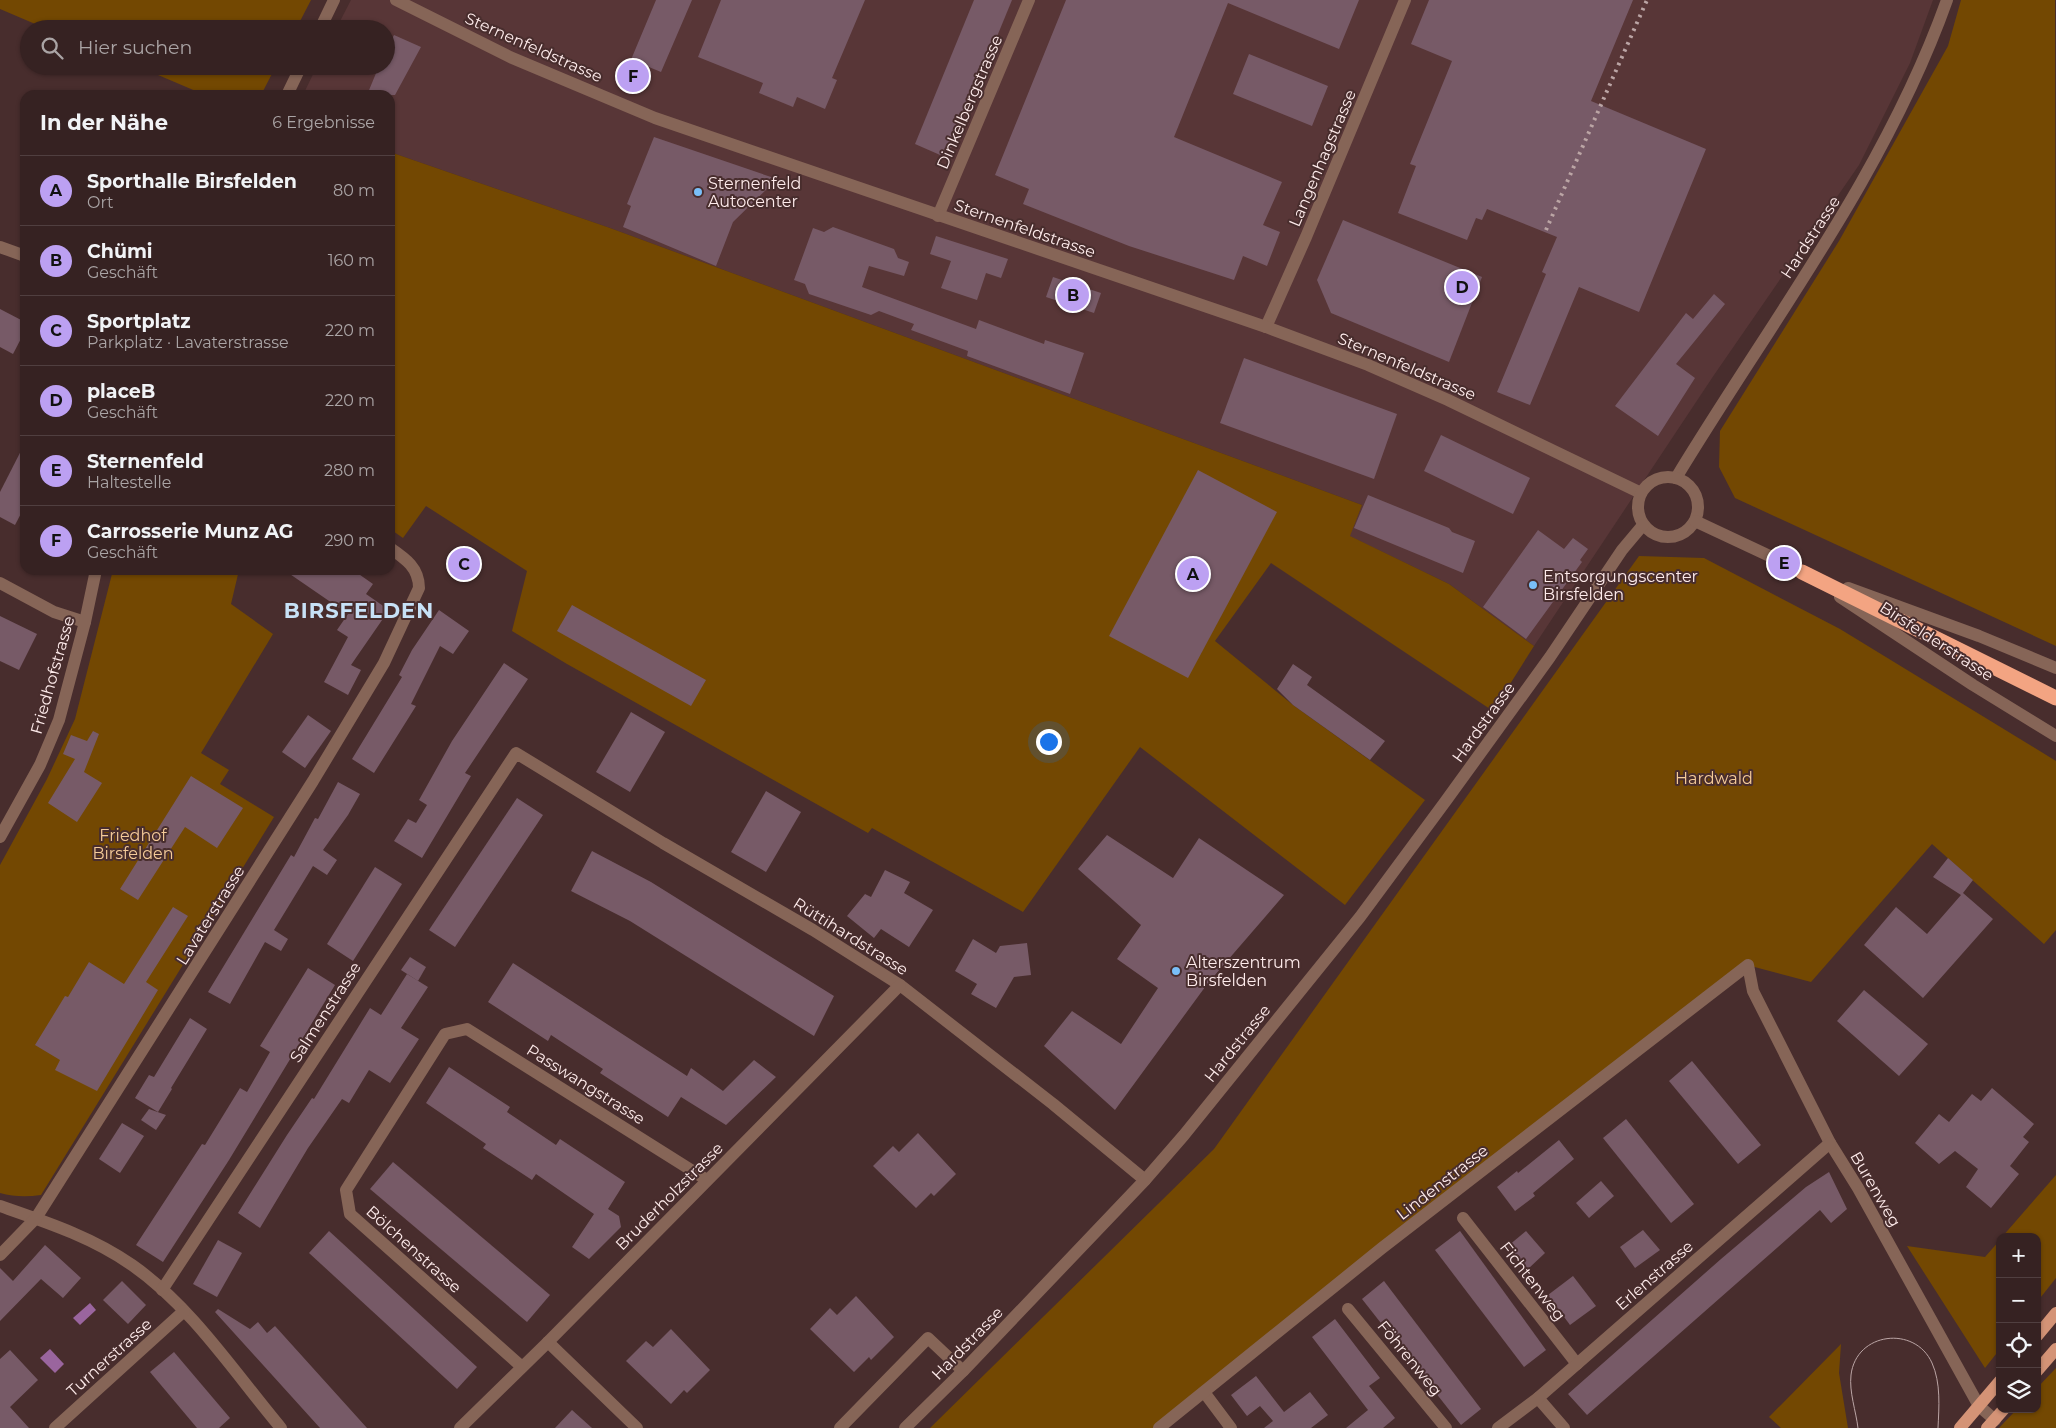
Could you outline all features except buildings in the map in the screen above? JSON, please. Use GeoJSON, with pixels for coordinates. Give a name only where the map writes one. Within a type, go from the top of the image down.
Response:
{"type":"FeatureCollection","features":[{"type":"Feature","properties":{"kind":"highway"},"geometry":{"type":"LineString","coordinates":[[1802,572],[2056,698]]}},
{"type":"Feature","properties":{"kind":"main road"},"geometry":{"type":"LineString","coordinates":[[2041,1331],[2056,1314]]}},
{"type":"Feature","properties":{"kind":"main road"},"geometry":{"type":"LineString","coordinates":[[2040,1368],[2056,1349]]}},
{"type":"Feature","properties":{"kind":"main road"},"geometry":{"type":"LineString","coordinates":[[1960,1428],[1996,1387]]}},
{"type":"Feature","properties":{"kind":"main road"},"geometry":{"type":"LineString","coordinates":[[1991,1424],[2001,1413]]}},
{"type":"Feature","properties":{"kind":"street"},"geometry":{"type":"LineString","coordinates":[[324,20],[334,0]]}},
{"type":"Feature","properties":{"kind":"street","name":"Sternenfeldstrasse"},"geometry":{"type":"LineString","coordinates":[[396,0],[510,57],[655,118],[1266,327],[1368,365],[1448,400],[1641,493]]}},
{"type":"Feature","properties":{"kind":"street","name":"Dinkelbergstrasse"},"geometry":{"type":"LineString","coordinates":[[938,216],[1029,0]]}},
{"type":"Feature","properties":{"kind":"street","name":"Langenhagstrasse"},"geometry":{"type":"LineString","coordinates":[[1266,327],[1310,228],[1405,0]]}},
{"type":"Feature","properties":{"kind":"street","name":"Hardstrasse"},"geometry":{"type":"LineString","coordinates":[[1676,478],[1848,208],[1890,132],[1930,46],[1947,0]]}},
{"type":"Feature","properties":{"kind":"street"},"geometry":{"type":"LineString","coordinates":[[289,90],[297,75]]}},
{"type":"Feature","properties":{"kind":"street"},"geometry":{"type":"LineString","coordinates":[[0,247],[20,254]]}},
{"type":"Feature","properties":{"kind":"street"},"geometry":{"type":"LineString","coordinates":[[1659,478],[1676,478],[1683,480],[1694,491],[1698,506],[1695,521],[1682,534],[1666,537],[1657,535],[1643,525],[1638,509],[1641,493],[1646,486],[1659,478]]}},
{"type":"Feature","properties":{"kind":"street","name":"Birsfelderstrasse"},"geometry":{"type":"LineString","coordinates":[[1695,521],[1802,572],[1979,636],[2056,668]]}},
{"type":"Feature","properties":{"kind":"street","name":"Hardstrasse"},"geometry":{"type":"LineString","coordinates":[[905,1428],[963,1371],[1145,1180],[1184,1134],[1360,917],[1446,802],[1550,657],[1622,550],[1643,525]]}},
{"type":"Feature","properties":{"kind":"street","name":"Lavaterstrasse"},"geometry":{"type":"LineString","coordinates":[[0,1255],[36,1218],[286,825],[379,672],[416,598],[419,588],[419,578],[415,568],[395,552]]}},
{"type":"Feature","properties":{"kind":"street","name":"Birsfelderstrasse"},"geometry":{"type":"LineString","coordinates":[[1802,572],[1974,685],[2056,736]]}},
{"type":"Feature","properties":{"kind":"street","name":"Friedhofstrasse"},"geometry":{"type":"LineString","coordinates":[[0,837],[40,765],[59,720],[85,622],[95,575]]}},
{"type":"Feature","properties":{"kind":"street"},"geometry":{"type":"LineString","coordinates":[[0,583],[54,612],[85,622]]}},
{"type":"Feature","properties":{"kind":"street","name":"Rüttihardstrasse"},"geometry":{"type":"LineString","coordinates":[[516,753],[663,843],[813,930],[900,985],[1053,1104],[1145,1180]]}},
{"type":"Feature","properties":{"kind":"street","name":"Salmenstrasse"},"geometry":{"type":"LineString","coordinates":[[162,1290],[516,753]]}},
{"type":"Feature","properties":{"kind":"street","name":"Burenweg"},"geometry":{"type":"LineString","coordinates":[[1748,965],[1753,991],[1830,1143],[1858,1188],[1979,1406],[1991,1424]]}},
{"type":"Feature","properties":{"kind":"street","name":"Lindenstrasse"},"geometry":{"type":"LineString","coordinates":[[1158,1428],[1382,1248],[1748,965]]}},
{"type":"Feature","properties":{"kind":"street","name":"Bruderholzstrasse"},"geometry":{"type":"LineString","coordinates":[[460,1428],[548,1342],[900,985]]}},
{"type":"Feature","properties":{"kind":"street","name":"Passwangstrasse"},"geometry":{"type":"LineString","coordinates":[[445,1034],[467,1029],[707,1180]]}},
{"type":"Feature","properties":{"kind":"street","name":"Bölchenstrasse"},"geometry":{"type":"LineString","coordinates":[[445,1034],[346,1190],[350,1214],[522,1367]]}},
{"type":"Feature","properties":{"kind":"street","name":"Erlenstrasse"},"geometry":{"type":"LineString","coordinates":[[1498,1428],[1538,1398],[1830,1143]]}},
{"type":"Feature","properties":{"kind":"street"},"geometry":{"type":"LineString","coordinates":[[0,1206],[86,1238],[132,1266],[184,1311],[278,1427]]}},
{"type":"Feature","properties":{"kind":"street","name":"Fichtenweg"},"geometry":{"type":"LineString","coordinates":[[1463,1218],[1577,1364]]}},
{"type":"Feature","properties":{"kind":"street","name":"Föhrenweg"},"geometry":{"type":"LineString","coordinates":[[1348,1309],[1446,1428]]}},
{"type":"Feature","properties":{"kind":"street","name":"Turnerstrasse"},"geometry":{"type":"LineString","coordinates":[[55,1428],[184,1311]]}},
{"type":"Feature","properties":{"kind":"street"},"geometry":{"type":"LineString","coordinates":[[840,1428],[928,1338],[963,1371]]}},
{"type":"Feature","properties":{"kind":"street"},"geometry":{"type":"LineString","coordinates":[[548,1342],[637,1428]]}},
{"type":"Feature","properties":{"kind":"street"},"geometry":{"type":"LineString","coordinates":[[1204,1392],[1231,1428]]}},
{"type":"Feature","properties":{"kind":"street"},"geometry":{"type":"LineString","coordinates":[[1538,1398],[1564,1428]]}},
{"type":"Feature","properties":{"kind":"shaded area"},"geometry":{"type":"Polygon","coordinates":[[[351,0],[1933,0],[1910,63],[1859,165],[1714,375],[1534,646],[1449,584],[1349,536],[1362,505],[610,228],[395,154],[395,90],[305,90],[313,75],[395,75],[395,20],[341,20],[351,0]]]}},
{"type":"Feature","properties":{"kind":"shaded area"},"geometry":{"type":"Polygon","coordinates":[[[90,1303],[96,1310],[80,1325],[73,1318],[90,1303]]]}},
{"type":"Feature","properties":{"kind":"shaded area"},"geometry":{"type":"Polygon","coordinates":[[[50,1349],[64,1364],[55,1373],[40,1358],[50,1349]]]}},
{"type":"Feature","properties":{"kind":"green space"},"geometry":{"type":"Polygon","coordinates":[[[0,0],[311,0],[301,20],[26,20],[0,9],[0,0]]]}},
{"type":"Feature","properties":{"kind":"green space"},"geometry":{"type":"Polygon","coordinates":[[[1961,0],[2055,0],[2056,646],[1735,498],[1719,467],[1720,431],[1839,241],[1948,46],[1961,0]]]}},
{"type":"Feature","properties":{"kind":"green space"},"geometry":{"type":"Polygon","coordinates":[[[158,75],[271,75],[264,90],[193,90],[158,75]]]}},
{"type":"Feature","properties":{"kind":"green space"},"geometry":{"type":"Polygon","coordinates":[[[395,154],[610,228],[1362,505],[1350,536],[1449,584],[1534,646],[1493,711],[1271,563],[1215,641],[1293,705],[1425,800],[1345,905],[1140,747],[1023,912],[872,828],[868,833],[567,664],[512,631],[527,571],[426,506],[403,538],[395,532],[395,154]]]}},
{"type":"Feature","properties":{"kind":"green space","name":"Hardwald"},"geometry":{"type":"Polygon","coordinates":[[[1639,556],[1704,558],[1840,629],[2056,761],[2056,930],[2044,944],[1932,844],[1811,982],[1747,965],[1159,1428],[930,1428],[1214,1149],[1639,556]]]}},
{"type":"Feature","properties":{"kind":"green space","name":"Friedhof Birsfelden"},"geometry":{"type":"Polygon","coordinates":[[[112,575],[238,575],[231,604],[273,634],[201,753],[229,770],[220,784],[274,817],[41,1195],[10,1195],[0,1193],[0,865],[47,779],[75,719],[112,575]]]}},
{"type":"Feature","properties":{"kind":"green space"},"geometry":{"type":"Polygon","coordinates":[[[2056,1175],[2056,1278],[2041,1297],[2041,1233],[2005,1233],[2056,1175]]]}},
{"type":"Feature","properties":{"kind":"green space"},"geometry":{"type":"Polygon","coordinates":[[[1996,1245],[1996,1354],[1985,1368],[1907,1246],[1985,1257],[1996,1245]]]}},
{"type":"Feature","properties":{"kind":"green space"},"geometry":{"type":"Polygon","coordinates":[[[1841,1344],[1839,1373],[1848,1428],[1781,1428],[1769,1417],[1841,1344]]]}},
{"type":"Feature","properties":{"kind":"green space"},"geometry":{"type":"Polygon","coordinates":[[[2056,1368],[2056,1428],[1999,1428],[2013,1413],[2041,1413],[2041,1384],[2056,1368]]]}},
{"type":"Feature","properties":{"kind":"tram line"},"geometry":{"type":"LineString","coordinates":[[1858,1428],[1851,1381],[1855,1361],[1863,1350],[1874,1342],[1887,1339],[1900,1339],[1913,1343],[1924,1351],[1932,1363],[1938,1387],[1938,1428]]}},
{"type":"Feature","properties":{"kind":"railway"},"geometry":{"type":"LineString","coordinates":[[1546,230],[1647,0]]}},
{"type":"Feature","properties":{"kind":"place","name":"Carrosserie Munz AG"},"geometry":{"type":"Point","coordinates":[633,76]}},
{"type":"Feature","properties":{"kind":"place","name":"Sternenfeld Autocenter"},"geometry":{"type":"Point","coordinates":[698,192]}},
{"type":"Feature","properties":{"kind":"place","name":"placeB"},"geometry":{"type":"Point","coordinates":[1462,287]}},
{"type":"Feature","properties":{"kind":"place","name":"Chümi"},"geometry":{"type":"Point","coordinates":[1073,295]}},
{"type":"Feature","properties":{"kind":"place","name":"Sternenfeld"},"geometry":{"type":"Point","coordinates":[1784,563]}},
{"type":"Feature","properties":{"kind":"place","name":"Sportplatz"},"geometry":{"type":"Point","coordinates":[464,564]}},
{"type":"Feature","properties":{"kind":"place","name":"Sporthalle Birsfelden"},"geometry":{"type":"Point","coordinates":[1193,574]}},
{"type":"Feature","properties":{"kind":"place","name":"Entsorgungscenter Birsfelden"},"geometry":{"type":"Point","coordinates":[1533,585]}},
{"type":"Feature","properties":{"kind":"place","name":"Alterszentrum Birsfelden"},"geometry":{"type":"Point","coordinates":[1176,971]}},
{"type":"Feature","properties":{"kind":"district","name":"BIRSFELDEN"},"geometry":{"type":"Point","coordinates":[359,611]}}]}
